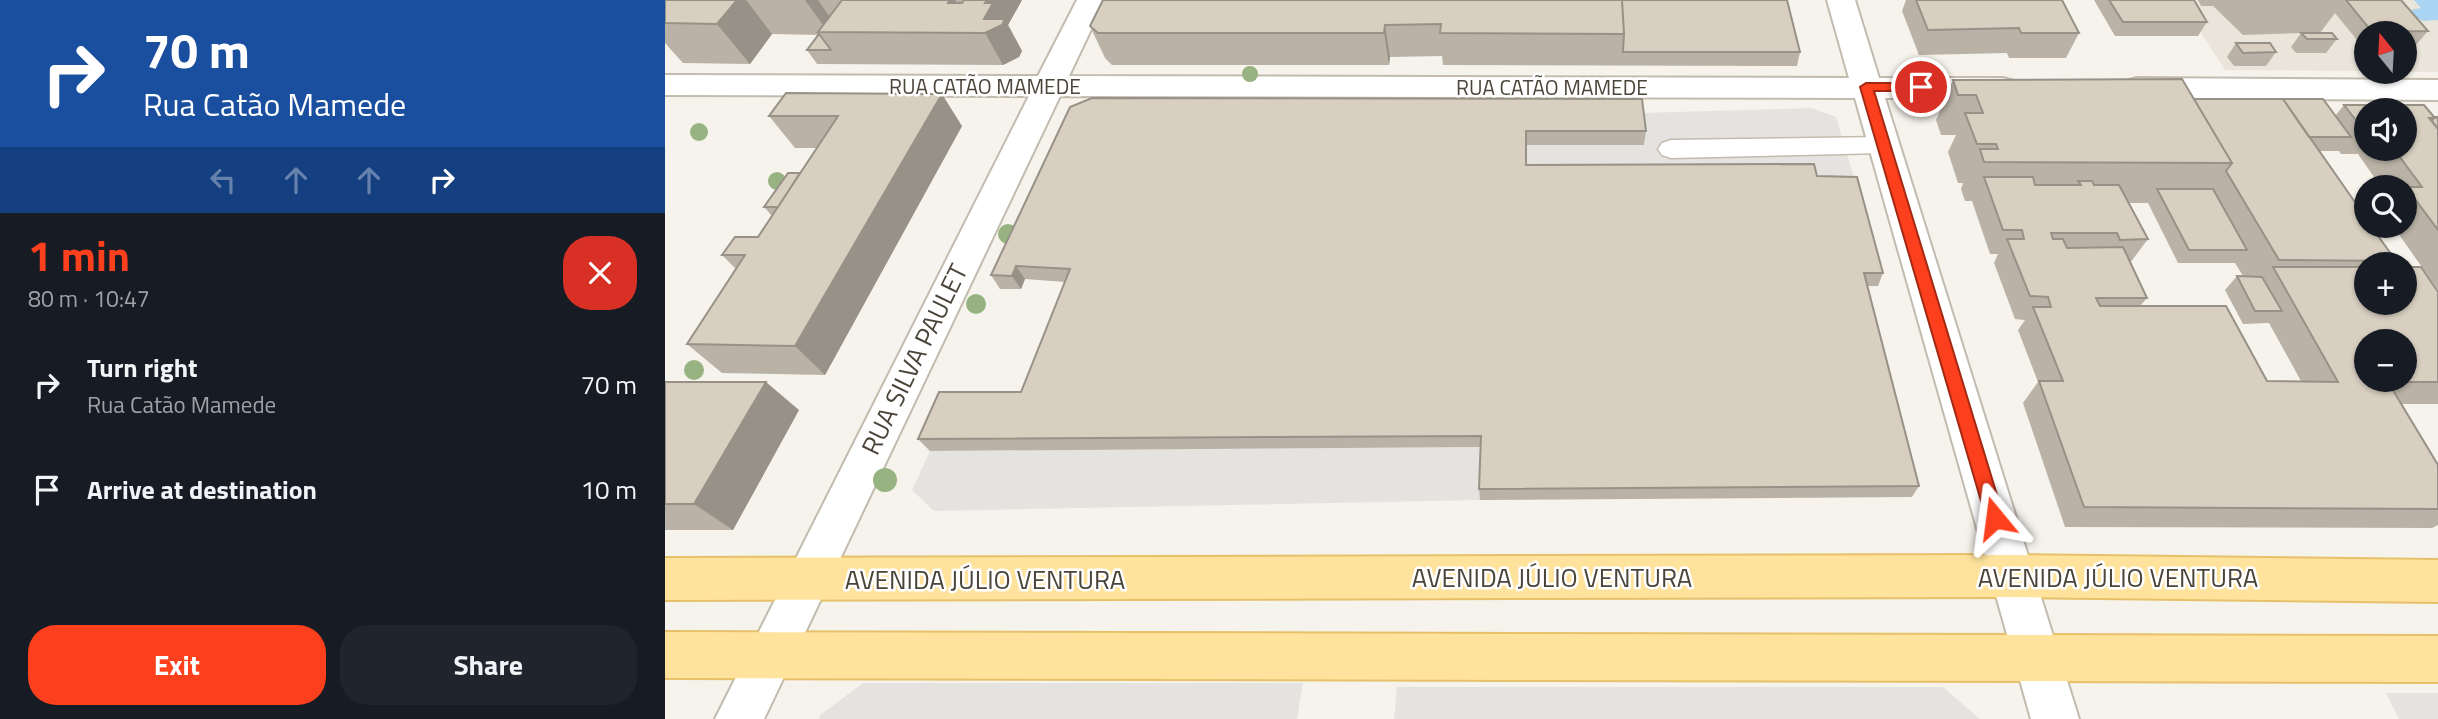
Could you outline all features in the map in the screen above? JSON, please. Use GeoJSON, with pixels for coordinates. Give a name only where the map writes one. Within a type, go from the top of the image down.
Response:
{"type":"FeatureCollection","features":[{"type":"Feature","properties":{"kind":"main road","name":"AVENIDA JÚLIO VENTURA"},"geometry":{"type":"LineString","coordinates":[[665,579],[2013,576],[2438,580]]}},
{"type":"Feature","properties":{"kind":"main road"},"geometry":{"type":"LineString","coordinates":[[665,655],[2438,659]]}},
{"type":"Feature","properties":{"kind":"street","name":"RUA SILVA PAULET"},"geometry":{"type":"LineString","coordinates":[[739,719],[1091,0]]}},
{"type":"Feature","properties":{"kind":"street"},"geometry":{"type":"LineString","coordinates":[[1840,0],[2056,719]]}},
{"type":"Feature","properties":{"kind":"street","name":"RUA CATÃO MAMEDE"},"geometry":{"type":"LineString","coordinates":[[665,85],[2034,88]]}},
{"type":"Feature","properties":{"kind":"street"},"geometry":{"type":"LineString","coordinates":[[2103,88],[2438,90]]}},
{"type":"Feature","properties":{"kind":"lane"},"geometry":{"type":"LineString","coordinates":[[1671,149],[1884,145]]}},
{"type":"Feature","properties":{"kind":"shaded area"},"geometry":{"type":"Polygon","coordinates":[[[2180,0],[2438,0],[2438,72],[2417,72],[2417,21],[2354,21],[2354,71],[2225,70],[2180,0]]]}},
{"type":"Feature","properties":{"kind":"shaded area"},"geometry":{"type":"Polygon","coordinates":[[[1812,108],[1836,117],[1854,177],[1526,179],[1526,145],[1644,145],[1641,113],[1812,108]]]}},
{"type":"Feature","properties":{"kind":"shaded area"},"geometry":{"type":"Polygon","coordinates":[[[1483,447],[1480,500],[934,511],[912,490],[930,451],[1483,447]]]}},
{"type":"Feature","properties":{"kind":"shaded area"},"geometry":{"type":"Polygon","coordinates":[[[863,683],[1303,683],[1297,719],[819,719],[820,715],[863,683]]]}},
{"type":"Feature","properties":{"kind":"shaded area"},"geometry":{"type":"Polygon","coordinates":[[[1397,687],[1943,687],[1980,719],[1394,719],[1397,687]]]}},
{"type":"Feature","properties":{"kind":"shaded area"},"geometry":{"type":"Polygon","coordinates":[[[2386,693],[2438,693],[2438,719],[2399,719],[2386,693]]]}},
{"type":"Feature","properties":{"kind":"water"},"geometry":{"type":"Polygon","coordinates":[[[2414,0],[2438,0],[2438,20],[2424,21],[2414,17],[2410,10],[2421,8],[2414,0]]]}},
{"type":"Feature","properties":{"kind":"building"},"geometry":{"type":"Polygon","coordinates":[[[665,0],[737,0],[717,24],[665,23],[665,0]]]}},
{"type":"Feature","properties":{"kind":"building"},"geometry":{"type":"Polygon","coordinates":[[[842,0],[950,0],[948,3],[962,3],[964,0],[987,0],[985,3],[993,3],[984,19],[1005,19],[1002,25],[985,33],[818,32],[842,0]]]}},
{"type":"Feature","properties":{"kind":"building"},"geometry":{"type":"Polygon","coordinates":[[[1103,0],[1622,0],[1624,34],[1440,33],[1441,24],[1385,25],[1384,33],[1098,33],[1090,26],[1103,0]]]}},
{"type":"Feature","properties":{"kind":"building"},"geometry":{"type":"Polygon","coordinates":[[[1622,0],[1787,0],[1800,52],[1623,52],[1622,0]]]}},
{"type":"Feature","properties":{"kind":"building"},"geometry":{"type":"Polygon","coordinates":[[[1916,0],[2062,0],[2079,33],[2021,33],[2019,28],[1928,30],[1916,0]]]}},
{"type":"Feature","properties":{"kind":"building"},"geometry":{"type":"Polygon","coordinates":[[[2109,0],[2194,0],[2207,22],[2123,22],[2109,0]]]}},
{"type":"Feature","properties":{"kind":"building"},"geometry":{"type":"Polygon","coordinates":[[[2346,0],[2401,0],[2428,31],[2417,31],[2417,21],[2363,21],[2346,0]]]}},
{"type":"Feature","properties":{"kind":"building"},"geometry":{"type":"Polygon","coordinates":[[[2301,33],[2332,33],[2337,39],[2307,39],[2301,33]]]}},
{"type":"Feature","properties":{"kind":"building"},"geometry":{"type":"Polygon","coordinates":[[[819,34],[831,50],[807,50],[819,34]]]}},
{"type":"Feature","properties":{"kind":"building"},"geometry":{"type":"Polygon","coordinates":[[[2236,43],[2270,43],[2276,52],[2243,53],[2236,43]]]}},
{"type":"Feature","properties":{"kind":"building"},"geometry":{"type":"Polygon","coordinates":[[[2182,79],[2232,163],[1984,162],[1980,149],[1998,149],[1996,144],[1977,144],[1965,113],[1983,113],[1976,95],[1958,95],[1953,80],[2182,79]]]}},
{"type":"Feature","properties":{"kind":"building"},"geometry":{"type":"Polygon","coordinates":[[[786,93],[942,94],[795,346],[687,344],[745,255],[722,255],[735,237],[758,237],[838,116],[769,116],[786,93]]]}},
{"type":"Feature","properties":{"kind":"building"},"geometry":{"type":"Polygon","coordinates":[[[1092,98],[1642,99],[1646,131],[1526,131],[1526,165],[1814,164],[1817,176],[1857,177],[1883,273],[1864,273],[1919,486],[1479,489],[1481,436],[918,439],[939,392],[1021,392],[1070,269],[1016,266],[1012,276],[991,275],[1070,107],[1092,98]]]}},
{"type":"Feature","properties":{"kind":"building"},"geometry":{"type":"Polygon","coordinates":[[[2194,99],[2283,99],[2354,201],[2354,238],[2380,238],[2390,252],[2354,252],[2354,261],[2279,260],[2226,171],[2232,163],[2194,99]]]}},
{"type":"Feature","properties":{"kind":"building"},"geometry":{"type":"Polygon","coordinates":[[[2283,99],[2323,99],[2351,137],[2309,137],[2283,99]]]}},
{"type":"Feature","properties":{"kind":"building"},"geometry":{"type":"Polygon","coordinates":[[[2344,105],[2354,105],[2354,118],[2344,105]]]}},
{"type":"Feature","properties":{"kind":"building"},"geometry":{"type":"Polygon","coordinates":[[[2417,105],[2424,105],[2435,118],[2429,118],[2438,129],[2438,230],[2417,202],[2417,187],[2422,187],[2417,175],[2413,175],[2403,161],[2417,161],[2417,105]]]}},
{"type":"Feature","properties":{"kind":"building"},"geometry":{"type":"Polygon","coordinates":[[[2434,117],[2438,117],[2438,129],[2432,121],[2434,117]]]}},
{"type":"Feature","properties":{"kind":"building"},"geometry":{"type":"Polygon","coordinates":[[[788,173],[800,173],[778,207],[764,207],[788,173]]]}},
{"type":"Feature","properties":{"kind":"building"},"geometry":{"type":"Polygon","coordinates":[[[1984,177],[2033,177],[2035,185],[2081,185],[2078,181],[2092,181],[2094,185],[2119,185],[2148,239],[2120,240],[2117,233],[2051,233],[2053,239],[2063,239],[2067,248],[2123,247],[2147,298],[2096,298],[2100,306],[2226,306],[2267,381],[2338,382],[2273,267],[2354,267],[2354,315],[2417,315],[2417,267],[2421,267],[2438,292],[2438,382],[2417,382],[2417,329],[2354,329],[2354,392],[2394,392],[2438,465],[2438,509],[2084,507],[2039,381],[2063,381],[2033,307],[2051,307],[2048,297],[2030,296],[2007,239],[2024,239],[2022,230],[2003,230],[1984,177]]]}},
{"type":"Feature","properties":{"kind":"building"},"geometry":{"type":"Polygon","coordinates":[[[2157,189],[2213,189],[2247,250],[2189,250],[2157,189]]]}},
{"type":"Feature","properties":{"kind":"building"},"geometry":{"type":"Polygon","coordinates":[[[2237,276],[2262,277],[2282,311],[2255,311],[2237,276]]]}},
{"type":"Feature","properties":{"kind":"building"},"geometry":{"type":"Polygon","coordinates":[[[665,382],[766,382],[694,504],[665,504],[665,382]]]}},
{"type":"Feature","properties":{"kind":"route"},"geometry":{"type":"LineString","coordinates":[[1921,87],[1866,87],[1995,518]]}}]}
